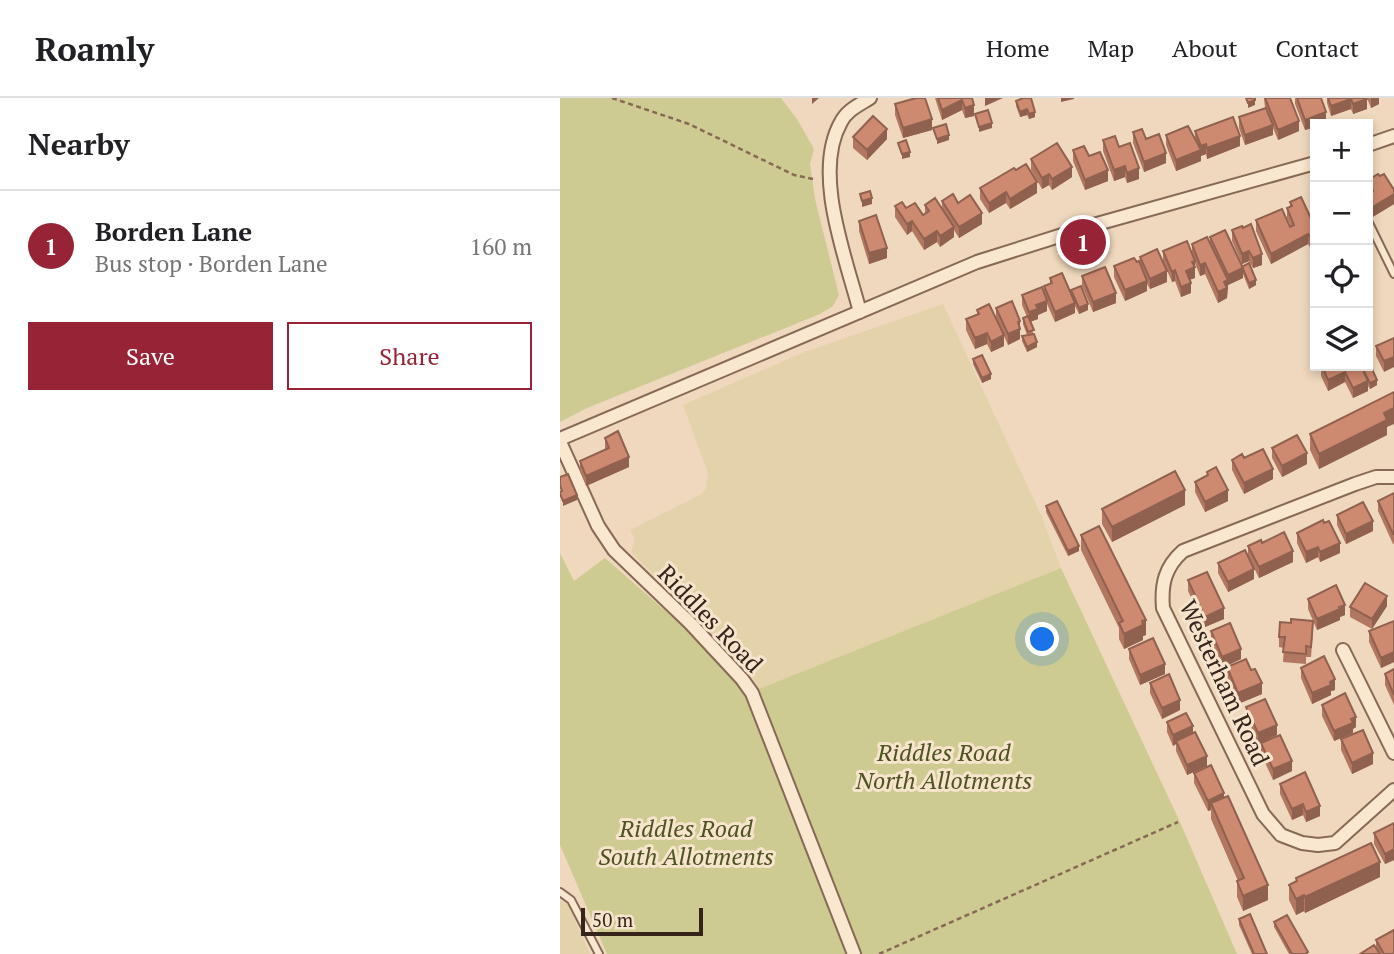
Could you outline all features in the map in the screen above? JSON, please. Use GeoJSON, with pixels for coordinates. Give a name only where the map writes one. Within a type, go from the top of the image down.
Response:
{"type":"FeatureCollection","features":[{"type":"Feature","properties":{"kind":"street"},"geometry":{"type":"LineString","coordinates":[[860,312],[840,239],[829,181],[829,160],[841,122],[850,110],[870,98]]}},
{"type":"Feature","properties":{"kind":"street"},"geometry":{"type":"LineString","coordinates":[[1373,143],[1394,136]]}},
{"type":"Feature","properties":{"kind":"street"},"geometry":{"type":"LineString","coordinates":[[560,440],[977,262],[1097,224],[1310,164]]}},
{"type":"Feature","properties":{"kind":"street","name":"Riddles Road"},"geometry":{"type":"LineString","coordinates":[[560,440],[598,526],[614,550],[690,623],[752,693],[854,954]]}},
{"type":"Feature","properties":{"kind":"street","name":"Westerham Road"},"geometry":{"type":"LineString","coordinates":[[1394,477],[1376,477],[1356,484],[1183,551],[1167,571],[1162,591],[1163,608],[1263,814],[1281,835],[1302,843],[1335,843],[1394,790]]}},
{"type":"Feature","properties":{"kind":"street"},"geometry":{"type":"LineString","coordinates":[[1343,650],[1394,753]]}},
{"type":"Feature","properties":{"kind":"lane"},"geometry":{"type":"LineString","coordinates":[[1373,231],[1394,274]]}},
{"type":"Feature","properties":{"kind":"lane"},"geometry":{"type":"LineString","coordinates":[[560,892],[571,900],[599,954]]}},
{"type":"Feature","properties":{"kind":"path"},"geometry":{"type":"LineString","coordinates":[[612,98],[689,124],[794,175],[813,180]]}},
{"type":"Feature","properties":{"kind":"path"},"geometry":{"type":"LineString","coordinates":[[879,954],[1178,822]]}},
{"type":"Feature","properties":{"kind":"shaded area"},"geometry":{"type":"Polygon","coordinates":[[[943,304],[1041,515],[1061,568],[759,689],[749,671],[631,552],[635,539],[630,530],[702,494],[706,488],[708,473],[683,405],[802,353],[943,304]]]}},
{"type":"Feature","properties":{"kind":"shaded area"},"geometry":{"type":"Polygon","coordinates":[[[560,900],[568,904],[590,954],[560,954],[560,900]]]}},
{"type":"Feature","properties":{"kind":"green space"},"geometry":{"type":"Polygon","coordinates":[[[560,98],[781,98],[814,149],[810,164],[815,199],[839,295],[833,306],[820,314],[587,408],[560,422],[560,98]]]}},
{"type":"Feature","properties":{"kind":"green space","name":"Riddles Road South Allotments"},"geometry":{"type":"Polygon","coordinates":[[[560,553],[574,581],[605,558],[693,635],[750,698],[846,954],[607,954],[560,845],[560,553]]]}},
{"type":"Feature","properties":{"kind":"green space","name":"Riddles Road North Allotments"},"geometry":{"type":"Polygon","coordinates":[[[1061,568],[1179,820],[1237,954],[860,954],[759,689],[1061,568]]]}},
{"type":"Feature","properties":{"kind":"building"},"geometry":{"type":"Polygon","coordinates":[[[925,98],[932,119],[903,128],[895,104],[925,98]]]}},
{"type":"Feature","properties":{"kind":"building"},"geometry":{"type":"Polygon","coordinates":[[[938,98],[972,98],[974,105],[965,108],[962,100],[942,110],[938,98]]]}},
{"type":"Feature","properties":{"kind":"building"},"geometry":{"type":"Polygon","coordinates":[[[1031,98],[1035,112],[1029,114],[1027,109],[1020,112],[1016,101],[1031,98]]]}},
{"type":"Feature","properties":{"kind":"building"},"geometry":{"type":"Polygon","coordinates":[[[1265,98],[1290,98],[1299,121],[1278,130],[1265,98]]]}},
{"type":"Feature","properties":{"kind":"building"},"geometry":{"type":"Polygon","coordinates":[[[1297,98],[1321,98],[1326,112],[1305,120],[1297,98]]]}},
{"type":"Feature","properties":{"kind":"building"},"geometry":{"type":"Polygon","coordinates":[[[1328,98],[1367,99],[1353,104],[1351,99],[1331,106],[1328,98]]]}},
{"type":"Feature","properties":{"kind":"building"},"geometry":{"type":"Polygon","coordinates":[[[1266,108],[1273,125],[1245,135],[1239,117],[1266,108]]]}},
{"type":"Feature","properties":{"kind":"building"},"geometry":{"type":"Polygon","coordinates":[[[988,110],[992,123],[979,127],[975,114],[988,110]]]}},
{"type":"Feature","properties":{"kind":"building"},"geometry":{"type":"Polygon","coordinates":[[[873,116],[887,129],[867,150],[853,137],[873,116]]]}},
{"type":"Feature","properties":{"kind":"building"},"geometry":{"type":"Polygon","coordinates":[[[1233,117],[1240,136],[1207,148],[1206,144],[1201,146],[1195,131],[1233,117]]]}},
{"type":"Feature","properties":{"kind":"building"},"geometry":{"type":"Polygon","coordinates":[[[946,124],[949,135],[937,139],[933,128],[946,124]]]}},
{"type":"Feature","properties":{"kind":"building"},"geometry":{"type":"Polygon","coordinates":[[[1188,126],[1201,150],[1176,160],[1166,135],[1188,126]]]}},
{"type":"Feature","properties":{"kind":"building"},"geometry":{"type":"Polygon","coordinates":[[[1142,129],[1146,139],[1159,134],[1166,153],[1144,162],[1133,132],[1142,129]]]}},
{"type":"Feature","properties":{"kind":"building"},"geometry":{"type":"Polygon","coordinates":[[[1115,136],[1119,147],[1130,143],[1139,168],[1127,173],[1125,166],[1114,170],[1103,140],[1115,136]]]}},
{"type":"Feature","properties":{"kind":"building"},"geometry":{"type":"Polygon","coordinates":[[[906,140],[910,152],[902,154],[898,143],[906,140]]]}},
{"type":"Feature","properties":{"kind":"building"},"geometry":{"type":"Polygon","coordinates":[[[1057,143],[1072,167],[1052,179],[1049,174],[1042,178],[1031,159],[1057,143]]]}},
{"type":"Feature","properties":{"kind":"building"},"geometry":{"type":"Polygon","coordinates":[[[1084,146],[1089,156],[1100,152],[1108,170],[1085,180],[1073,150],[1084,146]]]}},
{"type":"Feature","properties":{"kind":"building"},"geometry":{"type":"Polygon","coordinates":[[[1026,164],[1037,182],[1010,199],[1006,192],[989,203],[980,188],[1026,164]]]}},
{"type":"Feature","properties":{"kind":"building"},"geometry":{"type":"Polygon","coordinates":[[[1384,174],[1394,194],[1373,207],[1373,182],[1373,177],[1384,174]]]}},
{"type":"Feature","properties":{"kind":"building"},"geometry":{"type":"Polygon","coordinates":[[[870,191],[872,198],[862,201],[860,194],[870,191]]]}},
{"type":"Feature","properties":{"kind":"building"},"geometry":{"type":"Polygon","coordinates":[[[953,194],[958,203],[970,195],[982,213],[959,227],[942,201],[953,194]]]}},
{"type":"Feature","properties":{"kind":"building"},"geometry":{"type":"Polygon","coordinates":[[[1301,197],[1310,216],[1310,237],[1308,234],[1271,254],[1256,220],[1282,209],[1290,227],[1294,225],[1287,208],[1292,206],[1290,202],[1301,197]]]}},
{"type":"Feature","properties":{"kind":"building"},"geometry":{"type":"Polygon","coordinates":[[[935,198],[954,227],[940,236],[937,231],[924,239],[912,221],[907,224],[895,206],[902,202],[906,208],[915,203],[923,215],[929,211],[925,205],[935,198]]]}},
{"type":"Feature","properties":{"kind":"building"},"geometry":{"type":"Polygon","coordinates":[[[876,215],[887,248],[869,253],[859,221],[876,215]]]}},
{"type":"Feature","properties":{"kind":"building"},"geometry":{"type":"Polygon","coordinates":[[[1251,224],[1262,254],[1253,258],[1249,251],[1242,254],[1232,230],[1251,224]]]}},
{"type":"Feature","properties":{"kind":"building"},"geometry":{"type":"Polygon","coordinates":[[[1225,230],[1243,268],[1228,275],[1210,237],[1225,230]]]}},
{"type":"Feature","properties":{"kind":"building"},"geometry":{"type":"Polygon","coordinates":[[[1207,237],[1228,280],[1224,282],[1227,288],[1218,292],[1205,263],[1200,265],[1192,244],[1207,237]]]}},
{"type":"Feature","properties":{"kind":"building"},"geometry":{"type":"Polygon","coordinates":[[[1187,241],[1195,267],[1186,271],[1191,283],[1181,287],[1175,270],[1172,272],[1163,251],[1187,241]]]}},
{"type":"Feature","properties":{"kind":"building"},"geometry":{"type":"Polygon","coordinates":[[[1157,249],[1167,271],[1150,279],[1140,257],[1157,249]]]}},
{"type":"Feature","properties":{"kind":"building"},"geometry":{"type":"Polygon","coordinates":[[[1134,258],[1139,261],[1147,281],[1125,290],[1114,266],[1134,258]]]}},
{"type":"Feature","properties":{"kind":"building"},"geometry":{"type":"Polygon","coordinates":[[[1249,263],[1256,280],[1249,283],[1242,267],[1249,263]]]}},
{"type":"Feature","properties":{"kind":"building"},"geometry":{"type":"Polygon","coordinates":[[[1105,267],[1116,293],[1093,302],[1082,276],[1105,267]]]}},
{"type":"Feature","properties":{"kind":"building"},"geometry":{"type":"Polygon","coordinates":[[[1062,273],[1075,303],[1055,312],[1044,286],[1052,283],[1050,278],[1062,273]]]}},
{"type":"Feature","properties":{"kind":"building"},"geometry":{"type":"Polygon","coordinates":[[[1081,286],[1088,304],[1079,308],[1071,290],[1081,286]]]}},
{"type":"Feature","properties":{"kind":"building"},"geometry":{"type":"Polygon","coordinates":[[[1042,287],[1047,301],[1036,305],[1038,309],[1029,312],[1022,295],[1042,287]]]}},
{"type":"Feature","properties":{"kind":"building"},"geometry":{"type":"Polygon","coordinates":[[[1012,301],[1020,321],[1020,329],[1008,334],[996,308],[1012,301]]]}},
{"type":"Feature","properties":{"kind":"building"},"geometry":{"type":"Polygon","coordinates":[[[989,304],[1004,335],[991,342],[987,333],[975,338],[966,319],[979,314],[977,310],[989,304]]]}},
{"type":"Feature","properties":{"kind":"building"},"geometry":{"type":"Polygon","coordinates":[[[1028,316],[1034,330],[1028,332],[1023,318],[1028,316]]]}},
{"type":"Feature","properties":{"kind":"building"},"geometry":{"type":"Polygon","coordinates":[[[1034,334],[1037,342],[1027,347],[1022,336],[1034,334]]]}},
{"type":"Feature","properties":{"kind":"building"},"geometry":{"type":"Polygon","coordinates":[[[1394,338],[1394,357],[1384,361],[1376,346],[1394,338]]]}},
{"type":"Feature","properties":{"kind":"building"},"geometry":{"type":"Polygon","coordinates":[[[982,355],[991,374],[982,378],[973,359],[982,355]]]}},
{"type":"Feature","properties":{"kind":"building"},"geometry":{"type":"Polygon","coordinates":[[[1324,371],[1363,371],[1368,381],[1353,388],[1345,372],[1328,380],[1324,371]]]}},
{"type":"Feature","properties":{"kind":"building"},"geometry":{"type":"Polygon","coordinates":[[[1364,371],[1373,371],[1377,380],[1370,383],[1364,371]]]}},
{"type":"Feature","properties":{"kind":"building"},"geometry":{"type":"Polygon","coordinates":[[[1394,392],[1394,408],[1384,413],[1387,420],[1319,454],[1310,434],[1394,392]]]}},
{"type":"Feature","properties":{"kind":"building"},"geometry":{"type":"Polygon","coordinates":[[[618,431],[629,457],[586,476],[580,461],[609,448],[605,438],[618,431]]]}},
{"type":"Feature","properties":{"kind":"building"},"geometry":{"type":"Polygon","coordinates":[[[1297,435],[1307,453],[1282,466],[1272,448],[1297,435]]]}},
{"type":"Feature","properties":{"kind":"building"},"geometry":{"type":"Polygon","coordinates":[[[1263,449],[1273,469],[1244,483],[1232,460],[1242,454],[1244,458],[1263,449]]]}},
{"type":"Feature","properties":{"kind":"building"},"geometry":{"type":"Polygon","coordinates":[[[1216,467],[1228,490],[1205,502],[1195,482],[1216,467]]]}},
{"type":"Feature","properties":{"kind":"building"},"geometry":{"type":"Polygon","coordinates":[[[1175,471],[1185,490],[1112,527],[1102,509],[1175,471]]]}},
{"type":"Feature","properties":{"kind":"building"},"geometry":{"type":"Polygon","coordinates":[[[568,474],[577,495],[563,501],[560,494],[560,477],[568,474]]]}},
{"type":"Feature","properties":{"kind":"building"},"geometry":{"type":"Polygon","coordinates":[[[1394,493],[1394,534],[1393,534],[1378,501],[1394,493]]]}},
{"type":"Feature","properties":{"kind":"building"},"geometry":{"type":"Polygon","coordinates":[[[1057,501],[1079,546],[1068,551],[1046,506],[1057,501]]]}},
{"type":"Feature","properties":{"kind":"building"},"geometry":{"type":"Polygon","coordinates":[[[1363,502],[1373,521],[1346,534],[1337,515],[1363,502]]]}},
{"type":"Feature","properties":{"kind":"building"},"geometry":{"type":"Polygon","coordinates":[[[1323,520],[1324,523],[1329,521],[1340,543],[1320,552],[1318,547],[1306,552],[1297,533],[1323,520]]]}},
{"type":"Feature","properties":{"kind":"building"},"geometry":{"type":"Polygon","coordinates":[[[1099,526],[1146,620],[1142,621],[1143,625],[1124,634],[1119,623],[1123,621],[1081,535],[1099,526]]]}},
{"type":"Feature","properties":{"kind":"building"},"geometry":{"type":"Polygon","coordinates":[[[1284,532],[1293,551],[1259,567],[1248,546],[1261,540],[1262,543],[1284,532]]]}},
{"type":"Feature","properties":{"kind":"building"},"geometry":{"type":"Polygon","coordinates":[[[1245,550],[1254,569],[1228,582],[1218,563],[1245,550]]]}},
{"type":"Feature","properties":{"kind":"building"},"geometry":{"type":"Polygon","coordinates":[[[1207,572],[1224,608],[1205,617],[1188,580],[1207,572]]]}},
{"type":"Feature","properties":{"kind":"building"},"geometry":{"type":"Polygon","coordinates":[[[1365,583],[1387,596],[1372,619],[1350,607],[1365,583]]]}},
{"type":"Feature","properties":{"kind":"building"},"geometry":{"type":"Polygon","coordinates":[[[1336,585],[1345,605],[1317,619],[1308,599],[1336,585]]]}},
{"type":"Feature","properties":{"kind":"building"},"geometry":{"type":"Polygon","coordinates":[[[1291,619],[1313,621],[1311,647],[1306,646],[1306,654],[1283,652],[1285,637],[1279,637],[1280,622],[1291,623],[1291,619]]]}},
{"type":"Feature","properties":{"kind":"building"},"geometry":{"type":"Polygon","coordinates":[[[1394,621],[1394,652],[1381,658],[1369,631],[1394,621]]]}},
{"type":"Feature","properties":{"kind":"building"},"geometry":{"type":"Polygon","coordinates":[[[1230,623],[1241,649],[1222,657],[1211,631],[1230,623]]]}},
{"type":"Feature","properties":{"kind":"building"},"geometry":{"type":"Polygon","coordinates":[[[1153,638],[1165,664],[1140,675],[1129,649],[1153,638]]]}},
{"type":"Feature","properties":{"kind":"building"},"geometry":{"type":"Polygon","coordinates":[[[1324,656],[1335,679],[1330,682],[1331,685],[1312,693],[1301,668],[1324,656]]]}},
{"type":"Feature","properties":{"kind":"building"},"geometry":{"type":"Polygon","coordinates":[[[1246,659],[1262,683],[1238,693],[1227,667],[1246,659]]]}},
{"type":"Feature","properties":{"kind":"building"},"geometry":{"type":"Polygon","coordinates":[[[1394,669],[1394,695],[1385,674],[1394,669]]]}},
{"type":"Feature","properties":{"kind":"building"},"geometry":{"type":"Polygon","coordinates":[[[1169,674],[1180,700],[1162,708],[1150,683],[1169,674]]]}},
{"type":"Feature","properties":{"kind":"building"},"geometry":{"type":"Polygon","coordinates":[[[1345,693],[1356,717],[1351,719],[1353,723],[1334,731],[1322,705],[1345,693]]]}},
{"type":"Feature","properties":{"kind":"building"},"geometry":{"type":"Polygon","coordinates":[[[1265,699],[1277,725],[1258,733],[1246,707],[1265,699]]]}},
{"type":"Feature","properties":{"kind":"building"},"geometry":{"type":"Polygon","coordinates":[[[1186,713],[1193,726],[1173,735],[1167,722],[1186,713]]]}},
{"type":"Feature","properties":{"kind":"building"},"geometry":{"type":"Polygon","coordinates":[[[1363,730],[1373,753],[1352,763],[1341,739],[1363,730]]]}},
{"type":"Feature","properties":{"kind":"building"},"geometry":{"type":"Polygon","coordinates":[[[1195,732],[1207,756],[1187,765],[1176,741],[1195,732]]]}},
{"type":"Feature","properties":{"kind":"building"},"geometry":{"type":"Polygon","coordinates":[[[1280,735],[1292,761],[1273,769],[1261,743],[1280,735]]]}},
{"type":"Feature","properties":{"kind":"building"},"geometry":{"type":"Polygon","coordinates":[[[1211,765],[1224,793],[1208,801],[1194,773],[1211,765]]]}},
{"type":"Feature","properties":{"kind":"building"},"geometry":{"type":"Polygon","coordinates":[[[1305,772],[1320,806],[1306,812],[1303,804],[1292,809],[1280,784],[1305,772]]]}},
{"type":"Feature","properties":{"kind":"building"},"geometry":{"type":"Polygon","coordinates":[[[1228,796],[1268,885],[1243,896],[1237,881],[1244,878],[1211,803],[1228,796]]]}},
{"type":"Feature","properties":{"kind":"building"},"geometry":{"type":"Polygon","coordinates":[[[1394,823],[1394,849],[1385,854],[1374,833],[1394,823]]]}},
{"type":"Feature","properties":{"kind":"building"},"geometry":{"type":"Polygon","coordinates":[[[1371,843],[1380,862],[1296,899],[1289,885],[1297,881],[1296,878],[1371,843]]]}},
{"type":"Feature","properties":{"kind":"building"},"geometry":{"type":"Polygon","coordinates":[[[1250,914],[1267,954],[1254,954],[1239,919],[1250,914]]]}},
{"type":"Feature","properties":{"kind":"building"},"geometry":{"type":"Polygon","coordinates":[[[1287,915],[1308,952],[1305,954],[1292,954],[1274,922],[1287,915]]]}},
{"type":"Feature","properties":{"kind":"building"},"geometry":{"type":"Polygon","coordinates":[[[1394,930],[1394,954],[1384,954],[1376,940],[1394,930]]]}},
{"type":"Feature","properties":{"kind":"building"},"geometry":{"type":"Polygon","coordinates":[[[1374,945],[1380,954],[1360,954],[1374,945]]]}},
{"type":"Feature","properties":{"kind":"place","name":"Borden Lane"},"geometry":{"type":"Point","coordinates":[1083,242]}}]}
